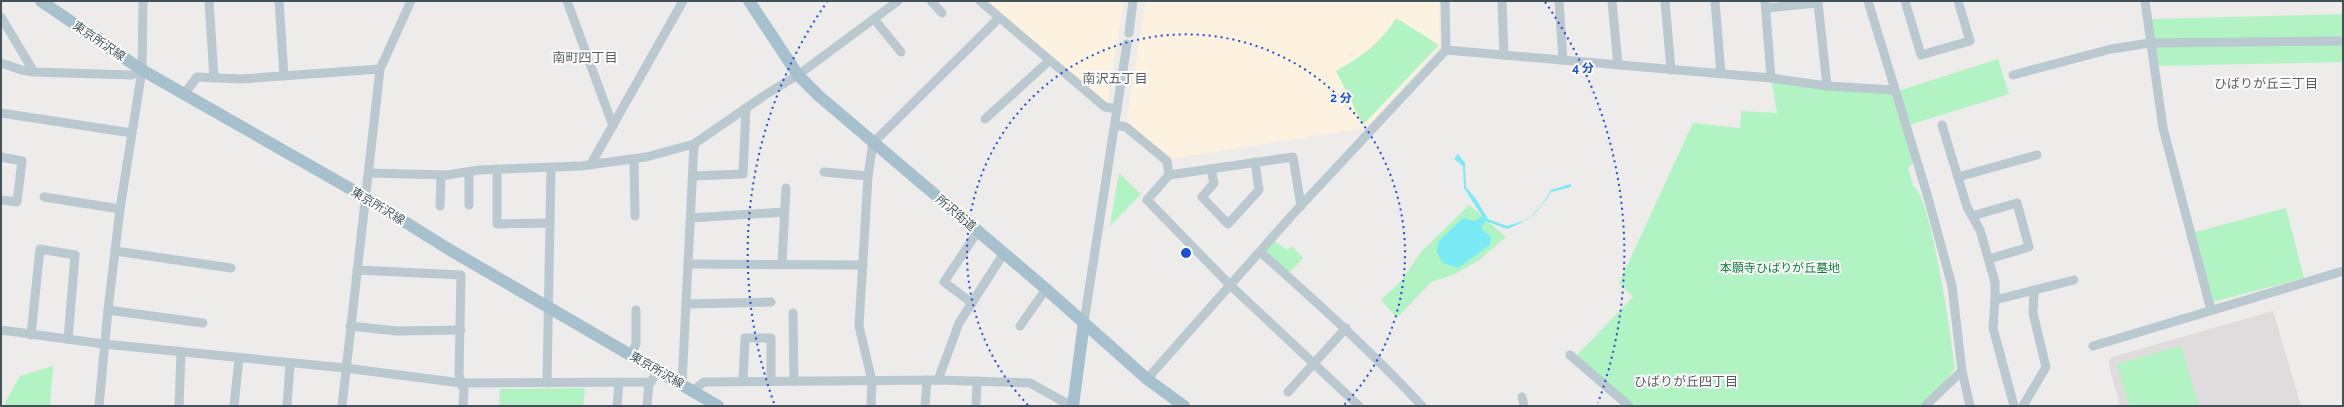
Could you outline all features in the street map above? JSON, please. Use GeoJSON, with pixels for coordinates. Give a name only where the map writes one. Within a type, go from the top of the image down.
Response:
{"type":"FeatureCollection","features":[{"type":"Feature","properties":{"kind":"main road","name":"東京所沢線"},"geometry":{"type":"LineString","coordinates":[[41,1],[142,70],[185,93],[718,406]]}},
{"type":"Feature","properties":{"kind":"main road","name":"所沢街道"},"geometry":{"type":"LineString","coordinates":[[749,1],[798,75],[873,143],[1046,288],[1147,379],[1184,406]]}},
{"type":"Feature","properties":{"kind":"main road"},"geometry":{"type":"LineString","coordinates":[[1073,404],[1084,322]]}},
{"type":"Feature","properties":{"kind":"street"},"geometry":{"type":"LineString","coordinates":[[99,406],[104,344],[120,209],[142,70],[143,1]]}},
{"type":"Feature","properties":{"kind":"street"},"geometry":{"type":"LineString","coordinates":[[209,1],[214,78]]}},
{"type":"Feature","properties":{"kind":"street"},"geometry":{"type":"LineString","coordinates":[[279,1],[284,76]]}},
{"type":"Feature","properties":{"kind":"street"},"geometry":{"type":"LineString","coordinates":[[342,406],[345,368],[380,69],[411,1]]}},
{"type":"Feature","properties":{"kind":"street"},"geometry":{"type":"LineString","coordinates":[[568,1],[613,126]]}},
{"type":"Feature","properties":{"kind":"street"},"geometry":{"type":"LineString","coordinates":[[591,164],[683,1]]}},
{"type":"Feature","properties":{"kind":"street"},"geometry":{"type":"LineString","coordinates":[[368,173],[441,175],[497,169],[551,168],[634,159],[694,144],[746,108],[798,75],[898,1]]}},
{"type":"Feature","properties":{"kind":"street"},"geometry":{"type":"LineString","coordinates":[[931,1],[942,13]]}},
{"type":"Feature","properties":{"kind":"street"},"geometry":{"type":"LineString","coordinates":[[980,1],[1048,61],[1105,107],[1117,109]]}},
{"type":"Feature","properties":{"kind":"street"},"geometry":{"type":"LineString","coordinates":[[1129,32],[1133,1]]}},
{"type":"Feature","properties":{"kind":"street"},"geometry":{"type":"LineString","coordinates":[[1147,379],[1301,206],[1446,50],[1445,1]]}},
{"type":"Feature","properties":{"kind":"street"},"geometry":{"type":"LineString","coordinates":[[1502,1],[1504,55]]}},
{"type":"Feature","properties":{"kind":"street"},"geometry":{"type":"LineString","coordinates":[[1559,1],[1563,60]]}},
{"type":"Feature","properties":{"kind":"street"},"geometry":{"type":"LineString","coordinates":[[1612,1],[1618,65]]}},
{"type":"Feature","properties":{"kind":"street"},"geometry":{"type":"LineString","coordinates":[[1665,1],[1671,70]]}},
{"type":"Feature","properties":{"kind":"street"},"geometry":{"type":"LineString","coordinates":[[1715,1],[1722,74]]}},
{"type":"Feature","properties":{"kind":"street"},"geometry":{"type":"LineString","coordinates":[[1868,1],[1922,179],[1952,286],[1962,371],[1970,406]]}},
{"type":"Feature","properties":{"kind":"street"},"geometry":{"type":"LineString","coordinates":[[1905,1],[1921,56],[1970,41],[1958,1]]}},
{"type":"Feature","properties":{"kind":"street"},"geometry":{"type":"LineString","coordinates":[[2145,1],[2163,128],[2211,310]]}},
{"type":"Feature","properties":{"kind":"street"},"geometry":{"type":"LineString","coordinates":[[1772,78],[1765,4],[1818,3],[1826,86]]}},
{"type":"Feature","properties":{"kind":"street"},"geometry":{"type":"LineString","coordinates":[[1,17],[34,72]]}},
{"type":"Feature","properties":{"kind":"street"},"geometry":{"type":"LineString","coordinates":[[871,406],[872,381],[859,326],[868,176],[873,143],[999,18]]}},
{"type":"Feature","properties":{"kind":"street"},"geometry":{"type":"LineString","coordinates":[[874,19],[901,52]]}},
{"type":"Feature","properties":{"kind":"street"},"geometry":{"type":"LineString","coordinates":[[2013,75],[2111,49],[2150,44],[2343,41]]}},
{"type":"Feature","properties":{"kind":"street"},"geometry":{"type":"LineString","coordinates":[[1084,322],[1127,44]]}},
{"type":"Feature","properties":{"kind":"street"},"geometry":{"type":"LineString","coordinates":[[1446,50],[1772,78],[1826,86],[1894,90]]}},
{"type":"Feature","properties":{"kind":"street"},"geometry":{"type":"LineString","coordinates":[[985,119],[1048,61]]}},
{"type":"Feature","properties":{"kind":"street"},"geometry":{"type":"LineString","coordinates":[[1,63],[22,70],[34,72],[132,75],[142,70]]}},
{"type":"Feature","properties":{"kind":"street"},"geometry":{"type":"LineString","coordinates":[[185,93],[194,78],[284,76],[380,69]]}},
{"type":"Feature","properties":{"kind":"street"},"geometry":{"type":"LineString","coordinates":[[693,176],[743,174],[746,108]]}},
{"type":"Feature","properties":{"kind":"street"},"geometry":{"type":"LineString","coordinates":[[1,113],[132,132]]}},
{"type":"Feature","properties":{"kind":"street"},"geometry":{"type":"LineString","coordinates":[[1115,125],[1126,127],[1167,161],[1169,175]]}},
{"type":"Feature","properties":{"kind":"street"},"geometry":{"type":"LineString","coordinates":[[1942,125],[1967,207],[1980,230],[1996,282],[1993,328],[2014,406]]}},
{"type":"Feature","properties":{"kind":"street"},"geometry":{"type":"LineString","coordinates":[[694,144],[687,304],[687,388],[704,382],[743,381],[938,380],[1030,383],[1064,402],[1073,404]]}},
{"type":"Feature","properties":{"kind":"street"},"geometry":{"type":"LineString","coordinates":[[1958,177],[2037,154]]}},
{"type":"Feature","properties":{"kind":"street"},"geometry":{"type":"LineString","coordinates":[[1,157],[22,161],[17,202],[1,200]]}},
{"type":"Feature","properties":{"kind":"street"},"geometry":{"type":"LineString","coordinates":[[1301,206],[1293,157],[1169,175],[1147,200],[1230,285],[1358,406]]}},
{"type":"Feature","properties":{"kind":"street"},"geometry":{"type":"LineString","coordinates":[[634,159],[635,216]]}},
{"type":"Feature","properties":{"kind":"street"},"geometry":{"type":"LineString","coordinates":[[1211,169],[1214,183],[1202,197],[1228,224],[1259,190],[1255,162]]}},
{"type":"Feature","properties":{"kind":"street"},"geometry":{"type":"LineString","coordinates":[[547,383],[551,168]]}},
{"type":"Feature","properties":{"kind":"street"},"geometry":{"type":"LineString","coordinates":[[497,169],[497,224],[550,223]]}},
{"type":"Feature","properties":{"kind":"street"},"geometry":{"type":"LineString","coordinates":[[469,172],[469,205]]}},
{"type":"Feature","properties":{"kind":"street"},"geometry":{"type":"LineString","coordinates":[[824,172],[868,176]]}},
{"type":"Feature","properties":{"kind":"street"},"geometry":{"type":"LineString","coordinates":[[440,206],[441,175]]}},
{"type":"Feature","properties":{"kind":"street"},"geometry":{"type":"LineString","coordinates":[[782,264],[786,188]]}},
{"type":"Feature","properties":{"kind":"street"},"geometry":{"type":"LineString","coordinates":[[44,198],[120,209]]}},
{"type":"Feature","properties":{"kind":"street"},"geometry":{"type":"LineString","coordinates":[[1972,216],[2017,203],[2029,247],[1989,259]]}},
{"type":"Feature","properties":{"kind":"street"},"geometry":{"type":"LineString","coordinates":[[691,218],[784,212]]}},
{"type":"Feature","properties":{"kind":"street"},"geometry":{"type":"LineString","coordinates":[[972,303],[944,282],[978,231]]}},
{"type":"Feature","properties":{"kind":"street"},"geometry":{"type":"LineString","coordinates":[[31,335],[40,249],[76,255],[68,339]]}},
{"type":"Feature","properties":{"kind":"street"},"geometry":{"type":"LineString","coordinates":[[115,251],[231,268]]}},
{"type":"Feature","properties":{"kind":"street"},"geometry":{"type":"LineString","coordinates":[[1260,252],[1346,328],[1422,406]]}},
{"type":"Feature","properties":{"kind":"street"},"geometry":{"type":"LineString","coordinates":[[938,380],[959,323],[1004,253]]}},
{"type":"Feature","properties":{"kind":"street"},"geometry":{"type":"LineString","coordinates":[[689,264],[863,265]]}},
{"type":"Feature","properties":{"kind":"street"},"geometry":{"type":"LineString","coordinates":[[357,270],[461,276],[461,383],[464,391],[463,406]]}},
{"type":"Feature","properties":{"kind":"street"},"geometry":{"type":"LineString","coordinates":[[2093,346],[2343,272]]}},
{"type":"Feature","properties":{"kind":"street"},"geometry":{"type":"LineString","coordinates":[[1995,300],[2074,280]]}},
{"type":"Feature","properties":{"kind":"street"},"geometry":{"type":"LineString","coordinates":[[1020,326],[1046,288]]}},
{"type":"Feature","properties":{"kind":"street"},"geometry":{"type":"LineString","coordinates":[[2024,406],[2046,366],[2033,313],[2034,290]]}},
{"type":"Feature","properties":{"kind":"street"},"geometry":{"type":"LineString","coordinates":[[687,304],[771,302]]}},
{"type":"Feature","properties":{"kind":"street"},"geometry":{"type":"LineString","coordinates":[[108,310],[203,323]]}},
{"type":"Feature","properties":{"kind":"street"},"geometry":{"type":"LineString","coordinates":[[631,355],[636,344],[636,310]]}},
{"type":"Feature","properties":{"kind":"street"},"geometry":{"type":"LineString","coordinates":[[793,312],[794,381]]}},
{"type":"Feature","properties":{"kind":"street"},"geometry":{"type":"LineString","coordinates":[[350,326],[397,331],[461,330]]}},
{"type":"Feature","properties":{"kind":"street"},"geometry":{"type":"LineString","coordinates":[[1288,392],[1346,328]]}},
{"type":"Feature","properties":{"kind":"street"},"geometry":{"type":"LineString","coordinates":[[1,330],[181,353],[345,368],[461,383],[651,382],[658,370]]}},
{"type":"Feature","properties":{"kind":"street"},"geometry":{"type":"LineString","coordinates":[[743,381],[745,338],[771,338],[771,381]]}},
{"type":"Feature","properties":{"kind":"street"},"geometry":{"type":"LineString","coordinates":[[179,406],[181,353]]}},
{"type":"Feature","properties":{"kind":"street"},"geometry":{"type":"LineString","coordinates":[[1570,355],[1629,406]]}},
{"type":"Feature","properties":{"kind":"street"},"geometry":{"type":"LineString","coordinates":[[234,406],[239,358]]}},
{"type":"Feature","properties":{"kind":"street"},"geometry":{"type":"LineString","coordinates":[[286,406],[290,364]]}},
{"type":"Feature","properties":{"kind":"street"},"geometry":{"type":"LineString","coordinates":[[1925,406],[1962,371]]}},
{"type":"Feature","properties":{"kind":"street"},"geometry":{"type":"LineString","coordinates":[[925,406],[927,380]]}},
{"type":"Feature","properties":{"kind":"street"},"geometry":{"type":"LineString","coordinates":[[976,406],[977,381]]}},
{"type":"Feature","properties":{"kind":"street"},"geometry":{"type":"LineString","coordinates":[[647,406],[649,382]]}},
{"type":"Feature","properties":{"kind":"street"},"geometry":{"type":"LineString","coordinates":[[617,406],[619,383]]}},
{"type":"Feature","properties":{"kind":"shaded area"},"geometry":{"type":"Polygon","coordinates":[[[986,1],[1124,1],[1107,105],[986,1]]]}},
{"type":"Feature","properties":{"kind":"shaded area"},"geometry":{"type":"Polygon","coordinates":[[[1146,1],[1439,1],[1440,46],[1365,128],[1170,159],[1126,123],[1146,1]]]}},
{"type":"Feature","properties":{"kind":"shaded area"},"geometry":{"type":"Polygon","coordinates":[[[2273,311],[2301,406],[2120,406],[2108,362],[2112,357],[2273,311]]]}},
{"type":"Feature","properties":{"kind":"green space"},"geometry":{"type":"Polygon","coordinates":[[[2343,14],[2343,62],[2157,66],[2150,19],[2343,14]]]}},
{"type":"Feature","properties":{"kind":"green space"},"geometry":{"type":"Polygon","coordinates":[[[1396,18],[1439,45],[1363,125],[1336,71],[1370,49],[1384,35],[1396,18]]]}},
{"type":"Feature","properties":{"kind":"green space"},"geometry":{"type":"Polygon","coordinates":[[[1998,59],[2009,94],[1909,125],[1898,91],[1998,59]]]}},
{"type":"Feature","properties":{"kind":"green space","name":"本願寺ひばりが丘墓地"},"geometry":{"type":"Polygon","coordinates":[[[1771,78],[1894,90],[1913,163],[1908,168],[1913,186],[1920,196],[1927,215],[1934,241],[1955,368],[1945,382],[1920,406],[1635,406],[1576,356],[1633,297],[1619,283],[1693,123],[1740,128],[1741,111],[1777,113],[1771,78]]]}},
{"type":"Feature","properties":{"kind":"green space"},"geometry":{"type":"Polygon","coordinates":[[[1119,173],[1141,194],[1110,226],[1119,173]]]}},
{"type":"Feature","properties":{"kind":"green space"},"geometry":{"type":"Polygon","coordinates":[[[1469,205],[1506,237],[1478,261],[1453,275],[1431,282],[1397,318],[1381,300],[1402,280],[1421,252],[1469,205]]]}},
{"type":"Feature","properties":{"kind":"green space"},"geometry":{"type":"Polygon","coordinates":[[[2286,208],[2304,278],[2213,302],[2195,232],[2286,208]]]}},
{"type":"Feature","properties":{"kind":"green space"},"geometry":{"type":"Polygon","coordinates":[[[1274,241],[1287,250],[1292,246],[1303,258],[1289,273],[1265,251],[1274,241]]]}},
{"type":"Feature","properties":{"kind":"green space"},"geometry":{"type":"Polygon","coordinates":[[[2181,346],[2199,406],[2129,406],[2117,364],[2181,346]]]}},
{"type":"Feature","properties":{"kind":"green space"},"geometry":{"type":"Polygon","coordinates":[[[53,366],[50,406],[3,406],[20,376],[53,366]]]}},
{"type":"Feature","properties":{"kind":"green space"},"geometry":{"type":"Polygon","coordinates":[[[585,388],[583,406],[499,406],[500,389],[585,388]]]}},
{"type":"Feature","properties":{"kind":"water"},"geometry":{"type":"Polygon","coordinates":[[[1458,154],[1465,163],[1466,187],[1476,199],[1488,219],[1507,226],[1524,221],[1507,229],[1486,221],[1481,228],[1491,237],[1490,245],[1458,268],[1443,263],[1437,253],[1438,242],[1463,218],[1475,221],[1482,216],[1464,188],[1463,166],[1454,159],[1458,154]]]}},
{"type":"Feature","properties":{"kind":"water"},"geometry":{"type":"Polygon","coordinates":[[[1571,184],[1571,187],[1551,192],[1542,205],[1537,211],[1530,217],[1541,206],[1551,190],[1571,184]]]}},
{"type":"Feature","properties":{"kind":"district","name":"南町四丁目"},"geometry":{"type":"Point","coordinates":[585,57]}},
{"type":"Feature","properties":{"kind":"district","name":"南沢五丁目"},"geometry":{"type":"Point","coordinates":[1115,78]}},
{"type":"Feature","properties":{"kind":"district","name":"ひばりが丘三丁目"},"geometry":{"type":"Point","coordinates":[2266,83]}},
{"type":"Feature","properties":{"kind":"district","name":"ひばりが丘四丁目"},"geometry":{"type":"Point","coordinates":[1686,381]}}]}
